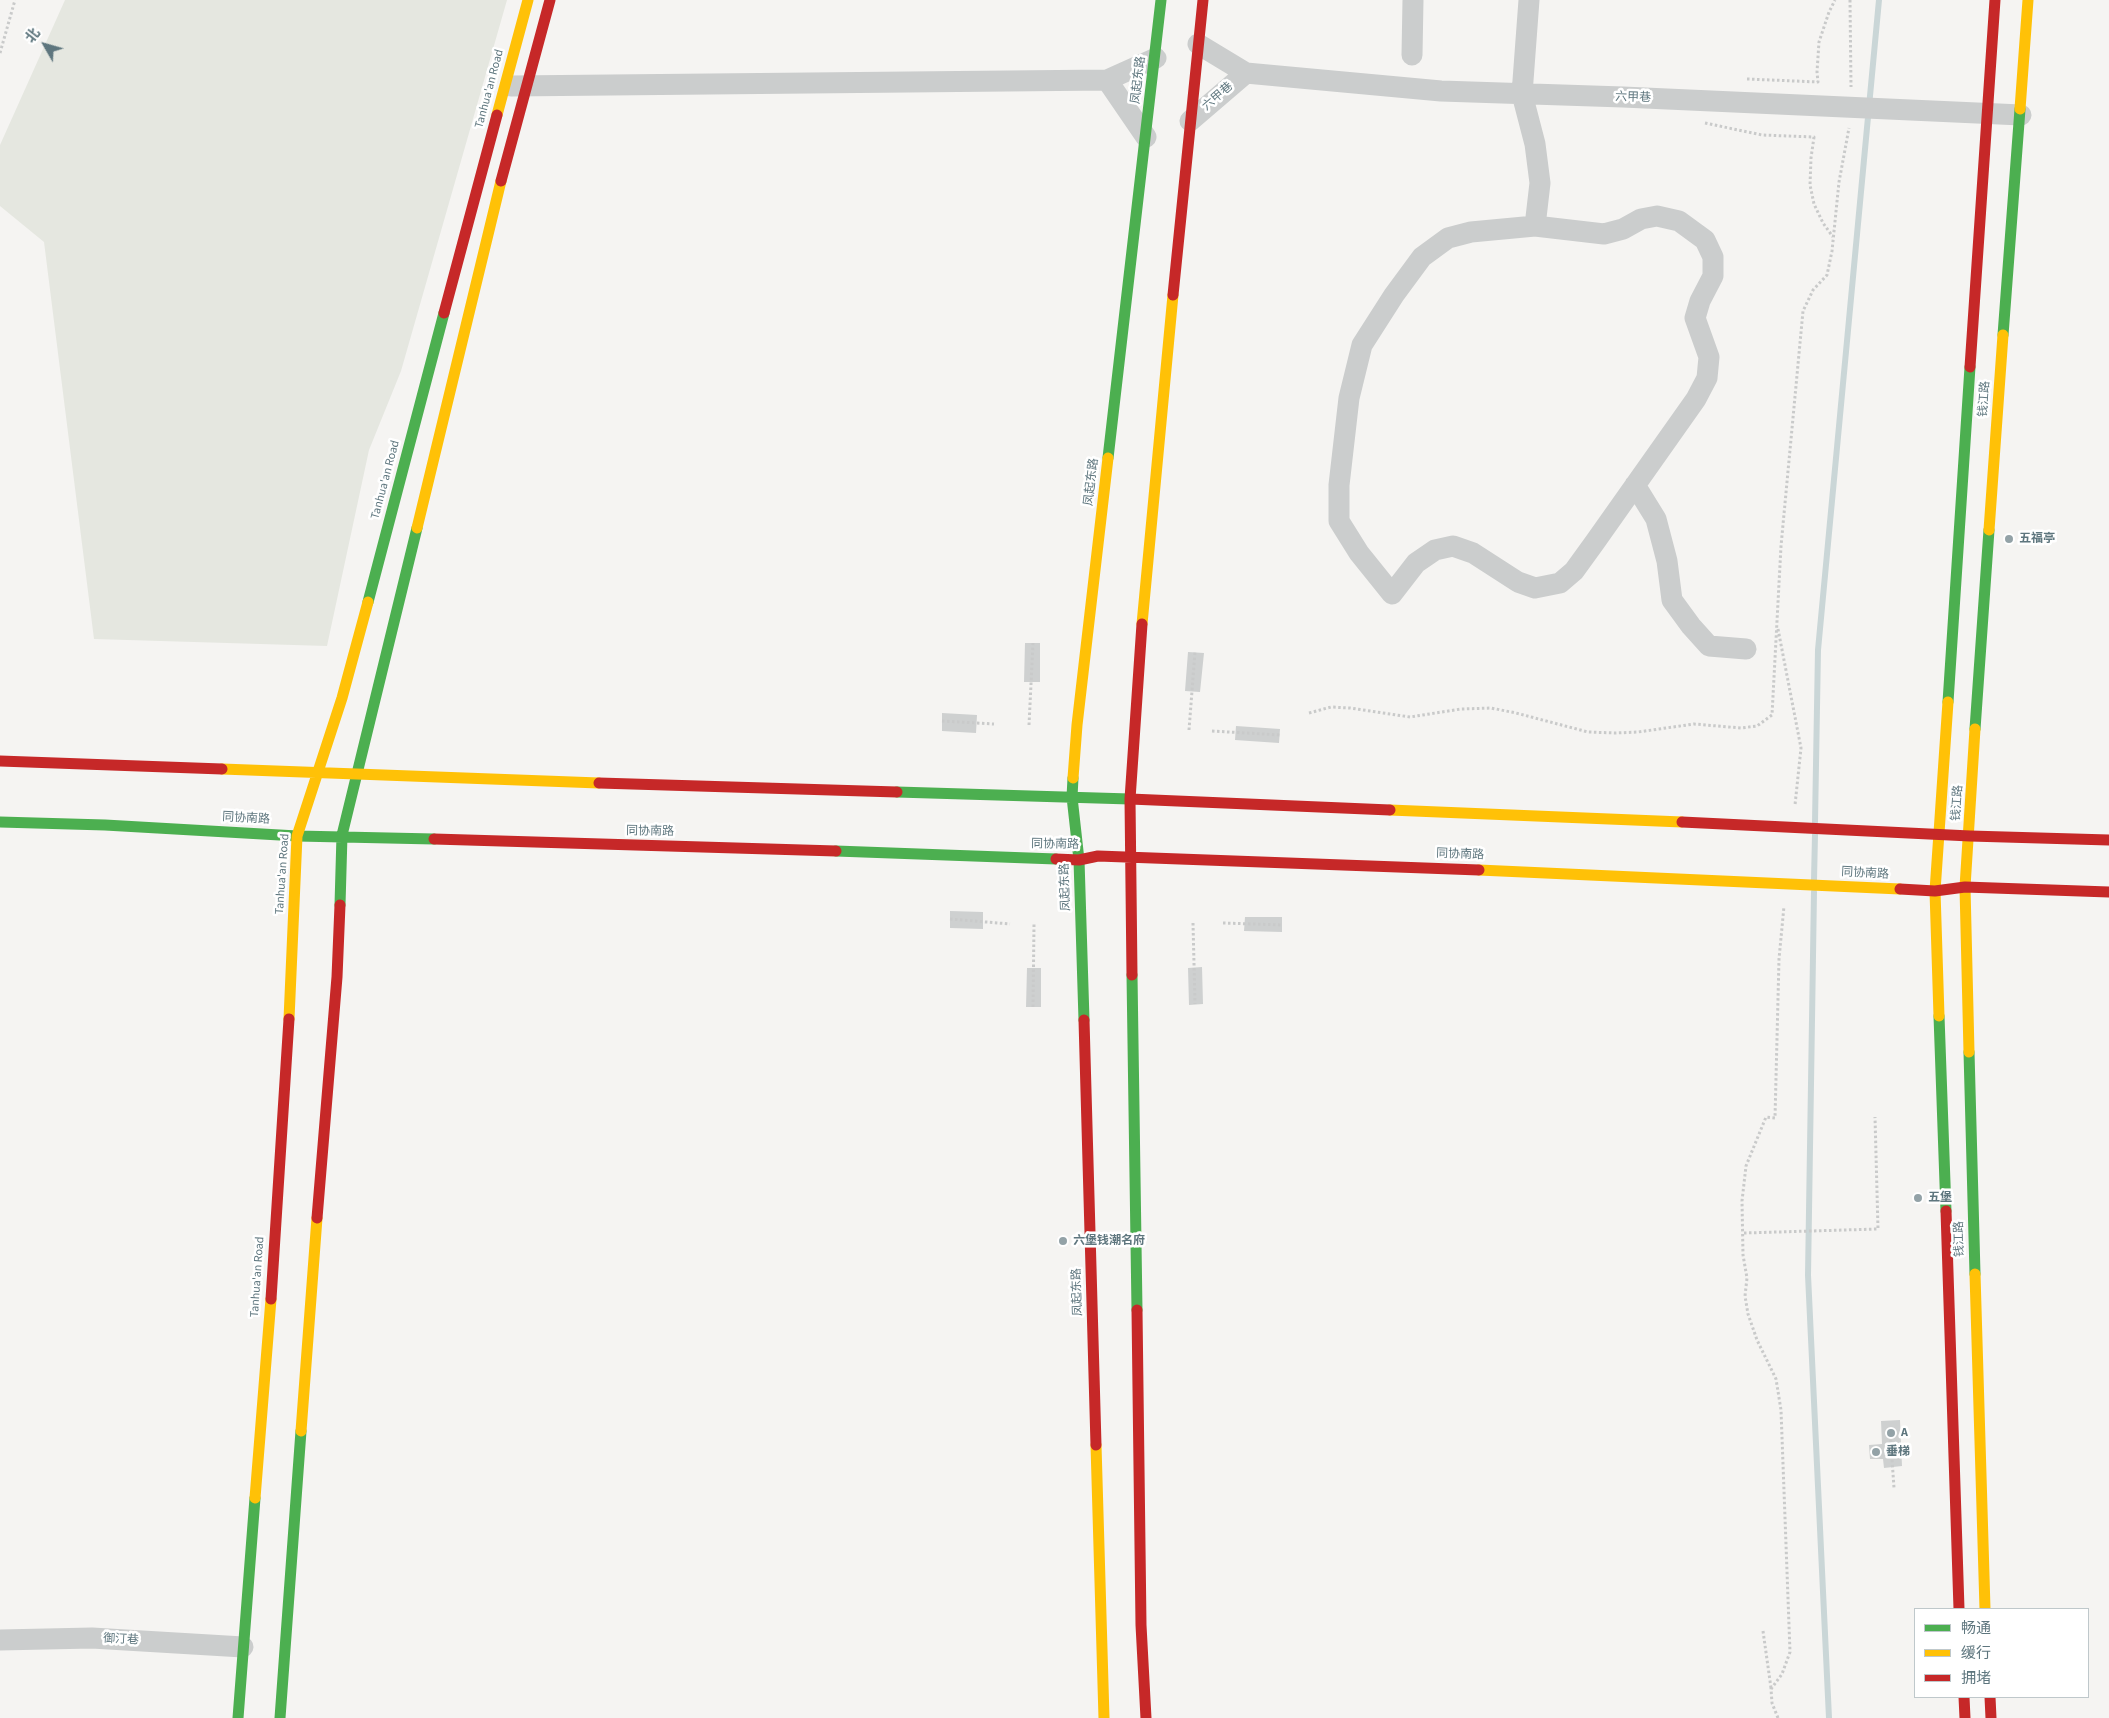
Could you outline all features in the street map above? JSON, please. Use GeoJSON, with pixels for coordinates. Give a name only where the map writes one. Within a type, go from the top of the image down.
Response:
{"type":"FeatureCollection","features":[{"type":"Feature","properties":{"kind":"main road","name":"Tanhua'an Road"},"geometry":{"type":"LineString","coordinates":[[280,1718],[325,1105],[337,977],[342,835],[516,86],[528,0]]}},
{"type":"Feature","properties":{"kind":"main road","name":"Tanhua'an Road"},"geometry":{"type":"LineString","coordinates":[[238,1718],[272,1275],[292,975],[297,836],[342,698],[516,86],[550,0]]}},
{"type":"Feature","properties":{"kind":"main road","name":"凤起东路"},"geometry":{"type":"LineString","coordinates":[[1104,1718],[1079,860],[1072,798],[1078,726],[1156,58],[1161,0]]}},
{"type":"Feature","properties":{"kind":"main road"},"geometry":{"type":"LineString","coordinates":[[1146,1718],[1141,1606],[1130,799],[1146,569],[1203,0]]}},
{"type":"Feature","properties":{"kind":"main road","name":"钱江路"},"geometry":{"type":"LineString","coordinates":[[1959,1608],[1935,891],[1995,0]]}},
{"type":"Feature","properties":{"kind":"main road","name":"钱江路"},"geometry":{"type":"LineString","coordinates":[[1985,1608],[1976,1360],[1965,887],[1970,836],[1989,525],[2021,116],[2028,0]]}},
{"type":"Feature","properties":{"kind":"main road"},"geometry":{"type":"LineString","coordinates":[[0,761],[1130,799],[1970,836],[2109,840]]}},
{"type":"Feature","properties":{"kind":"main road","name":"同协南路"},"geometry":{"type":"LineString","coordinates":[[0,822],[105,825],[297,836],[342,835],[1079,860],[1098,856],[1131,857],[1577,873],[1935,891],[1965,887],[2109,892]]}},
{"type":"Feature","properties":{"kind":"main road"},"geometry":{"type":"LineString","coordinates":[[1964,1698],[1965,1718]]}},
{"type":"Feature","properties":{"kind":"main road"},"geometry":{"type":"LineString","coordinates":[[1990,1698],[1991,1718]]}},
{"type":"Feature","properties":{"kind":"street"},"geometry":{"type":"LineString","coordinates":[[1412,55],[1413,0]]}},
{"type":"Feature","properties":{"kind":"street"},"geometry":{"type":"LineString","coordinates":[[1529,0],[1522,94],[1535,144],[1540,183],[1535,226]]}},
{"type":"Feature","properties":{"kind":"street","name":"六甲巷"},"geometry":{"type":"LineString","coordinates":[[1198,44],[1246,73],[1441,91],[2021,116]]}},
{"type":"Feature","properties":{"kind":"street"},"geometry":{"type":"LineString","coordinates":[[516,86],[1106,80],[1156,58]]}},
{"type":"Feature","properties":{"kind":"street","name":"六甲巷"},"geometry":{"type":"LineString","coordinates":[[1190,121],[1246,73]]}},
{"type":"Feature","properties":{"kind":"street"},"geometry":{"type":"LineString","coordinates":[[1106,80],[1146,138]]}},
{"type":"Feature","properties":{"kind":"street"},"geometry":{"type":"LineString","coordinates":[[1657,216],[1679,221],[1705,240],[1713,257],[1713,276],[1700,301],[1696,318],[1709,357],[1708,378],[1696,399],[1574,571],[1560,583],[1535,588],[1518,582],[1473,554],[1452,546],[1435,550],[1416,563],[1392,594],[1359,553],[1339,521],[1338,485],[1349,398],[1362,345],[1394,295],[1422,257],[1448,238],[1471,232],[1535,226],[1604,234],[1623,229],[1641,219],[1657,216]]}},
{"type":"Feature","properties":{"kind":"street"},"geometry":{"type":"LineString","coordinates":[[1635,485],[1656,519],[1667,561],[1672,600],[1709,646],[1746,649]]}},
{"type":"Feature","properties":{"kind":"street","name":"御汀巷"},"geometry":{"type":"LineString","coordinates":[[0,1640],[92,1638],[243,1647]]}},
{"type":"Feature","properties":{"kind":"path"},"geometry":{"type":"LineString","coordinates":[[0,53],[15,0]]}},
{"type":"Feature","properties":{"kind":"path"},"geometry":{"type":"LineString","coordinates":[[1744,79],[1818,82],[1819,42],[1835,0]]}},
{"type":"Feature","properties":{"kind":"path"},"geometry":{"type":"LineString","coordinates":[[1310,713],[1331,707],[1410,717],[1461,709],[1491,708],[1588,732],[1638,732],[1694,724],[1741,728],[1757,726],[1772,715],[1776,621],[1803,312],[1813,290],[1827,275],[1839,182],[1848,139],[1850,0]]}},
{"type":"Feature","properties":{"kind":"path"},"geometry":{"type":"LineString","coordinates":[[1697,122],[1762,135],[1814,137],[1810,185],[1814,204],[1823,223],[1833,237]]}},
{"type":"Feature","properties":{"kind":"path"},"geometry":{"type":"LineString","coordinates":[[1776,621],[1801,748],[1795,806]]}},
{"type":"Feature","properties":{"kind":"path"},"geometry":{"type":"LineString","coordinates":[[1029,725],[1033,643]]}},
{"type":"Feature","properties":{"kind":"path"},"geometry":{"type":"LineString","coordinates":[[1189,730],[1195,652]]}},
{"type":"Feature","properties":{"kind":"path"},"geometry":{"type":"LineString","coordinates":[[942,721],[994,724]]}},
{"type":"Feature","properties":{"kind":"path"},"geometry":{"type":"LineString","coordinates":[[1212,731],[1280,735]]}},
{"type":"Feature","properties":{"kind":"path"},"geometry":{"type":"LineString","coordinates":[[1771,1689],[1782,1674],[1790,1652],[1781,1410],[1776,1378],[1760,1347],[1748,1314],[1745,1296],[1747,1278],[1743,1255],[1742,1201],[1746,1166],[1766,1118],[1775,1118],[1779,959],[1785,902]]}},
{"type":"Feature","properties":{"kind":"path"},"geometry":{"type":"LineString","coordinates":[[950,919],[1010,924]]}},
{"type":"Feature","properties":{"kind":"path"},"geometry":{"type":"LineString","coordinates":[[1193,923],[1195,1004]]}},
{"type":"Feature","properties":{"kind":"path"},"geometry":{"type":"LineString","coordinates":[[1222,923],[1282,925]]}},
{"type":"Feature","properties":{"kind":"path"},"geometry":{"type":"LineString","coordinates":[[1033,1007],[1034,924]]}},
{"type":"Feature","properties":{"kind":"path"},"geometry":{"type":"LineString","coordinates":[[1744,1234],[1878,1229],[1875,1117]]}},
{"type":"Feature","properties":{"kind":"path"},"geometry":{"type":"LineString","coordinates":[[1890,1430],[1894,1488]]}},
{"type":"Feature","properties":{"kind":"path"},"geometry":{"type":"LineString","coordinates":[[1763,1631],[1772,1703],[1778,1718]]}},
{"type":"Feature","properties":{"kind":"shaded area"},"geometry":{"type":"Polygon","coordinates":[[[65,0],[507,0],[401,371],[369,450],[327,646],[94,639],[44,242],[0,206],[0,145],[65,0]]]}},
{"type":"Feature","properties":{"kind":"building"},"geometry":{"type":"Polygon","coordinates":[[[1025,643],[1040,643],[1040,682],[1024,682],[1025,643]]]}},
{"type":"Feature","properties":{"kind":"building"},"geometry":{"type":"Polygon","coordinates":[[[1188,652],[1204,653],[1200,692],[1185,691],[1188,652]]]}},
{"type":"Feature","properties":{"kind":"building"},"geometry":{"type":"Polygon","coordinates":[[[942,713],[977,715],[976,733],[942,731],[942,713]]]}},
{"type":"Feature","properties":{"kind":"building"},"geometry":{"type":"Polygon","coordinates":[[[1236,726],[1280,729],[1279,743],[1235,740],[1236,726]]]}},
{"type":"Feature","properties":{"kind":"building"},"geometry":{"type":"Polygon","coordinates":[[[950,911],[983,912],[983,929],[950,928],[950,911]]]}},
{"type":"Feature","properties":{"kind":"building"},"geometry":{"type":"Polygon","coordinates":[[[1245,917],[1282,917],[1282,932],[1244,931],[1245,917]]]}},
{"type":"Feature","properties":{"kind":"building"},"geometry":{"type":"Polygon","coordinates":[[[1202,967],[1203,1004],[1189,1005],[1188,968],[1202,967]]]}},
{"type":"Feature","properties":{"kind":"building"},"geometry":{"type":"Polygon","coordinates":[[[1027,968],[1041,968],[1041,1007],[1026,1007],[1027,968]]]}},
{"type":"Feature","properties":{"kind":"building","name":"A"},"geometry":{"type":"Polygon","coordinates":[[[1900,1420],[1902,1466],[1884,1468],[1883,1459],[1870,1459],[1869,1445],[1882,1444],[1881,1421],[1900,1420]]]}},
{"type":"Feature","properties":{"kind":"waterway"},"geometry":{"type":"LineString","coordinates":[[1815,822],[1818,650],[1879,0]]}},
{"type":"Feature","properties":{"kind":"waterway"},"geometry":{"type":"LineString","coordinates":[[1814,880],[1815,835]]}},
{"type":"Feature","properties":{"kind":"waterway"},"geometry":{"type":"LineString","coordinates":[[1814,892],[1808,1275],[1829,1718]]}},
{"type":"Feature","properties":{"kind":"traffic: fast"},"geometry":{"type":"LineString","coordinates":[[1108,458],[1161,0]]}},
{"type":"Feature","properties":{"kind":"traffic: fast"},"geometry":{"type":"LineString","coordinates":[[2003,335],[2020,109]]}},
{"type":"Feature","properties":{"kind":"traffic: fast"},"geometry":{"type":"LineString","coordinates":[[368,602],[444,313]]}},
{"type":"Feature","properties":{"kind":"traffic: fast"},"geometry":{"type":"LineString","coordinates":[[1948,702],[1970,367]]}},
{"type":"Feature","properties":{"kind":"traffic: fast"},"geometry":{"type":"LineString","coordinates":[[340,905],[342,835],[417,528]]}},
{"type":"Feature","properties":{"kind":"traffic: fast"},"geometry":{"type":"LineString","coordinates":[[1975,729],[1989,530]]}},
{"type":"Feature","properties":{"kind":"traffic: fast"},"geometry":{"type":"LineString","coordinates":[[1073,778],[1072,797],[1079,860],[1084,1020]]}},
{"type":"Feature","properties":{"kind":"traffic: fast"},"geometry":{"type":"LineString","coordinates":[[897,792],[1130,799]]}},
{"type":"Feature","properties":{"kind":"traffic: fast"},"geometry":{"type":"LineString","coordinates":[[0,822],[105,825],[297,836],[434,839]]}},
{"type":"Feature","properties":{"kind":"traffic: fast"},"geometry":{"type":"LineString","coordinates":[[836,851],[1056,859]]}},
{"type":"Feature","properties":{"kind":"traffic: fast"},"geometry":{"type":"LineString","coordinates":[[1132,975],[1137,1310]]}},
{"type":"Feature","properties":{"kind":"traffic: fast"},"geometry":{"type":"LineString","coordinates":[[1939,1016],[1946,1211]]}},
{"type":"Feature","properties":{"kind":"traffic: fast"},"geometry":{"type":"LineString","coordinates":[[1969,1052],[1975,1274]]}},
{"type":"Feature","properties":{"kind":"traffic: fast"},"geometry":{"type":"LineString","coordinates":[[280,1718],[301,1431]]}},
{"type":"Feature","properties":{"kind":"traffic: fast"},"geometry":{"type":"LineString","coordinates":[[238,1718],[255,1498]]}},
{"type":"Feature","properties":{"kind":"traffic: slow"},"geometry":{"type":"LineString","coordinates":[[497,115],[528,0]]}},
{"type":"Feature","properties":{"kind":"traffic: slow"},"geometry":{"type":"LineString","coordinates":[[2020,109],[2028,0]]}},
{"type":"Feature","properties":{"kind":"traffic: slow"},"geometry":{"type":"LineString","coordinates":[[417,528],[501,181]]}},
{"type":"Feature","properties":{"kind":"traffic: slow"},"geometry":{"type":"LineString","coordinates":[[1142,624],[1173,295]]}},
{"type":"Feature","properties":{"kind":"traffic: slow"},"geometry":{"type":"LineString","coordinates":[[1989,530],[2003,335]]}},
{"type":"Feature","properties":{"kind":"traffic: slow"},"geometry":{"type":"LineString","coordinates":[[1073,778],[1077,725],[1108,458]]}},
{"type":"Feature","properties":{"kind":"traffic: slow"},"geometry":{"type":"LineString","coordinates":[[289,1019],[297,836],[342,698],[368,602]]}},
{"type":"Feature","properties":{"kind":"traffic: slow"},"geometry":{"type":"LineString","coordinates":[[1939,1016],[1935,891],[1948,702]]}},
{"type":"Feature","properties":{"kind":"traffic: slow"},"geometry":{"type":"LineString","coordinates":[[1969,1052],[1965,887],[1975,729]]}},
{"type":"Feature","properties":{"kind":"traffic: slow"},"geometry":{"type":"LineString","coordinates":[[222,769],[599,783]]}},
{"type":"Feature","properties":{"kind":"traffic: slow"},"geometry":{"type":"LineString","coordinates":[[1390,810],[1682,822]]}},
{"type":"Feature","properties":{"kind":"traffic: slow"},"geometry":{"type":"LineString","coordinates":[[1479,870],[1900,889]]}},
{"type":"Feature","properties":{"kind":"traffic: slow"},"geometry":{"type":"LineString","coordinates":[[301,1431],[317,1218]]}},
{"type":"Feature","properties":{"kind":"traffic: slow"},"geometry":{"type":"LineString","coordinates":[[1975,1274],[1985,1608]]}},
{"type":"Feature","properties":{"kind":"traffic: slow"},"geometry":{"type":"LineString","coordinates":[[255,1498],[271,1299]]}},
{"type":"Feature","properties":{"kind":"traffic: slow"},"geometry":{"type":"LineString","coordinates":[[1096,1445],[1104,1718]]}},
{"type":"Feature","properties":{"kind":"traffic: jam"},"geometry":{"type":"LineString","coordinates":[[501,181],[550,0]]}},
{"type":"Feature","properties":{"kind":"traffic: jam"},"geometry":{"type":"LineString","coordinates":[[1173,295],[1203,0]]}},
{"type":"Feature","properties":{"kind":"traffic: jam"},"geometry":{"type":"LineString","coordinates":[[1970,367],[1995,0]]}},
{"type":"Feature","properties":{"kind":"traffic: jam"},"geometry":{"type":"LineString","coordinates":[[444,313],[497,115]]}},
{"type":"Feature","properties":{"kind":"traffic: jam"},"geometry":{"type":"LineString","coordinates":[[1132,975],[1130,799],[1142,624]]}},
{"type":"Feature","properties":{"kind":"traffic: jam"},"geometry":{"type":"LineString","coordinates":[[0,761],[222,769]]}},
{"type":"Feature","properties":{"kind":"traffic: jam"},"geometry":{"type":"LineString","coordinates":[[599,783],[897,792]]}},
{"type":"Feature","properties":{"kind":"traffic: jam"},"geometry":{"type":"LineString","coordinates":[[1130,799],[1390,810]]}},
{"type":"Feature","properties":{"kind":"traffic: jam"},"geometry":{"type":"LineString","coordinates":[[1682,822],[1970,836],[2109,840]]}},
{"type":"Feature","properties":{"kind":"traffic: jam"},"geometry":{"type":"LineString","coordinates":[[434,839],[836,851]]}},
{"type":"Feature","properties":{"kind":"traffic: jam"},"geometry":{"type":"LineString","coordinates":[[1056,859],[1079,860],[1098,856],[1479,870]]}},
{"type":"Feature","properties":{"kind":"traffic: jam"},"geometry":{"type":"LineString","coordinates":[[1900,889],[1935,891],[1965,887],[2109,892]]}},
{"type":"Feature","properties":{"kind":"traffic: jam"},"geometry":{"type":"LineString","coordinates":[[317,1218],[337,977],[340,905]]}},
{"type":"Feature","properties":{"kind":"traffic: jam"},"geometry":{"type":"LineString","coordinates":[[271,1299],[289,1019]]}},
{"type":"Feature","properties":{"kind":"traffic: jam"},"geometry":{"type":"LineString","coordinates":[[1084,1020],[1096,1445]]}},
{"type":"Feature","properties":{"kind":"traffic: jam"},"geometry":{"type":"LineString","coordinates":[[1946,1211],[1959,1608]]}},
{"type":"Feature","properties":{"kind":"traffic: jam"},"geometry":{"type":"LineString","coordinates":[[1137,1310],[1141,1625],[1146,1718]]}},
{"type":"Feature","properties":{"kind":"traffic: jam"},"geometry":{"type":"LineString","coordinates":[[1964,1698],[1965,1718]]}},
{"type":"Feature","properties":{"kind":"traffic: jam"},"geometry":{"type":"LineString","coordinates":[[1990,1698],[1991,1718]]}},
{"type":"Feature","properties":{"kind":"place","name":"五福亭"},"geometry":{"type":"Point","coordinates":[2009,539]}},
{"type":"Feature","properties":{"kind":"place","name":"五堡"},"geometry":{"type":"Point","coordinates":[1918,1198]}},
{"type":"Feature","properties":{"kind":"place","name":"六堡钱潮名府"},"geometry":{"type":"Point","coordinates":[1063,1241]}},
{"type":"Feature","properties":{"kind":"place","name":"A"},"geometry":{"type":"Point","coordinates":[1891,1433]}},
{"type":"Feature","properties":{"kind":"place","name":"垂梯"},"geometry":{"type":"Point","coordinates":[1876,1452]}}]}
